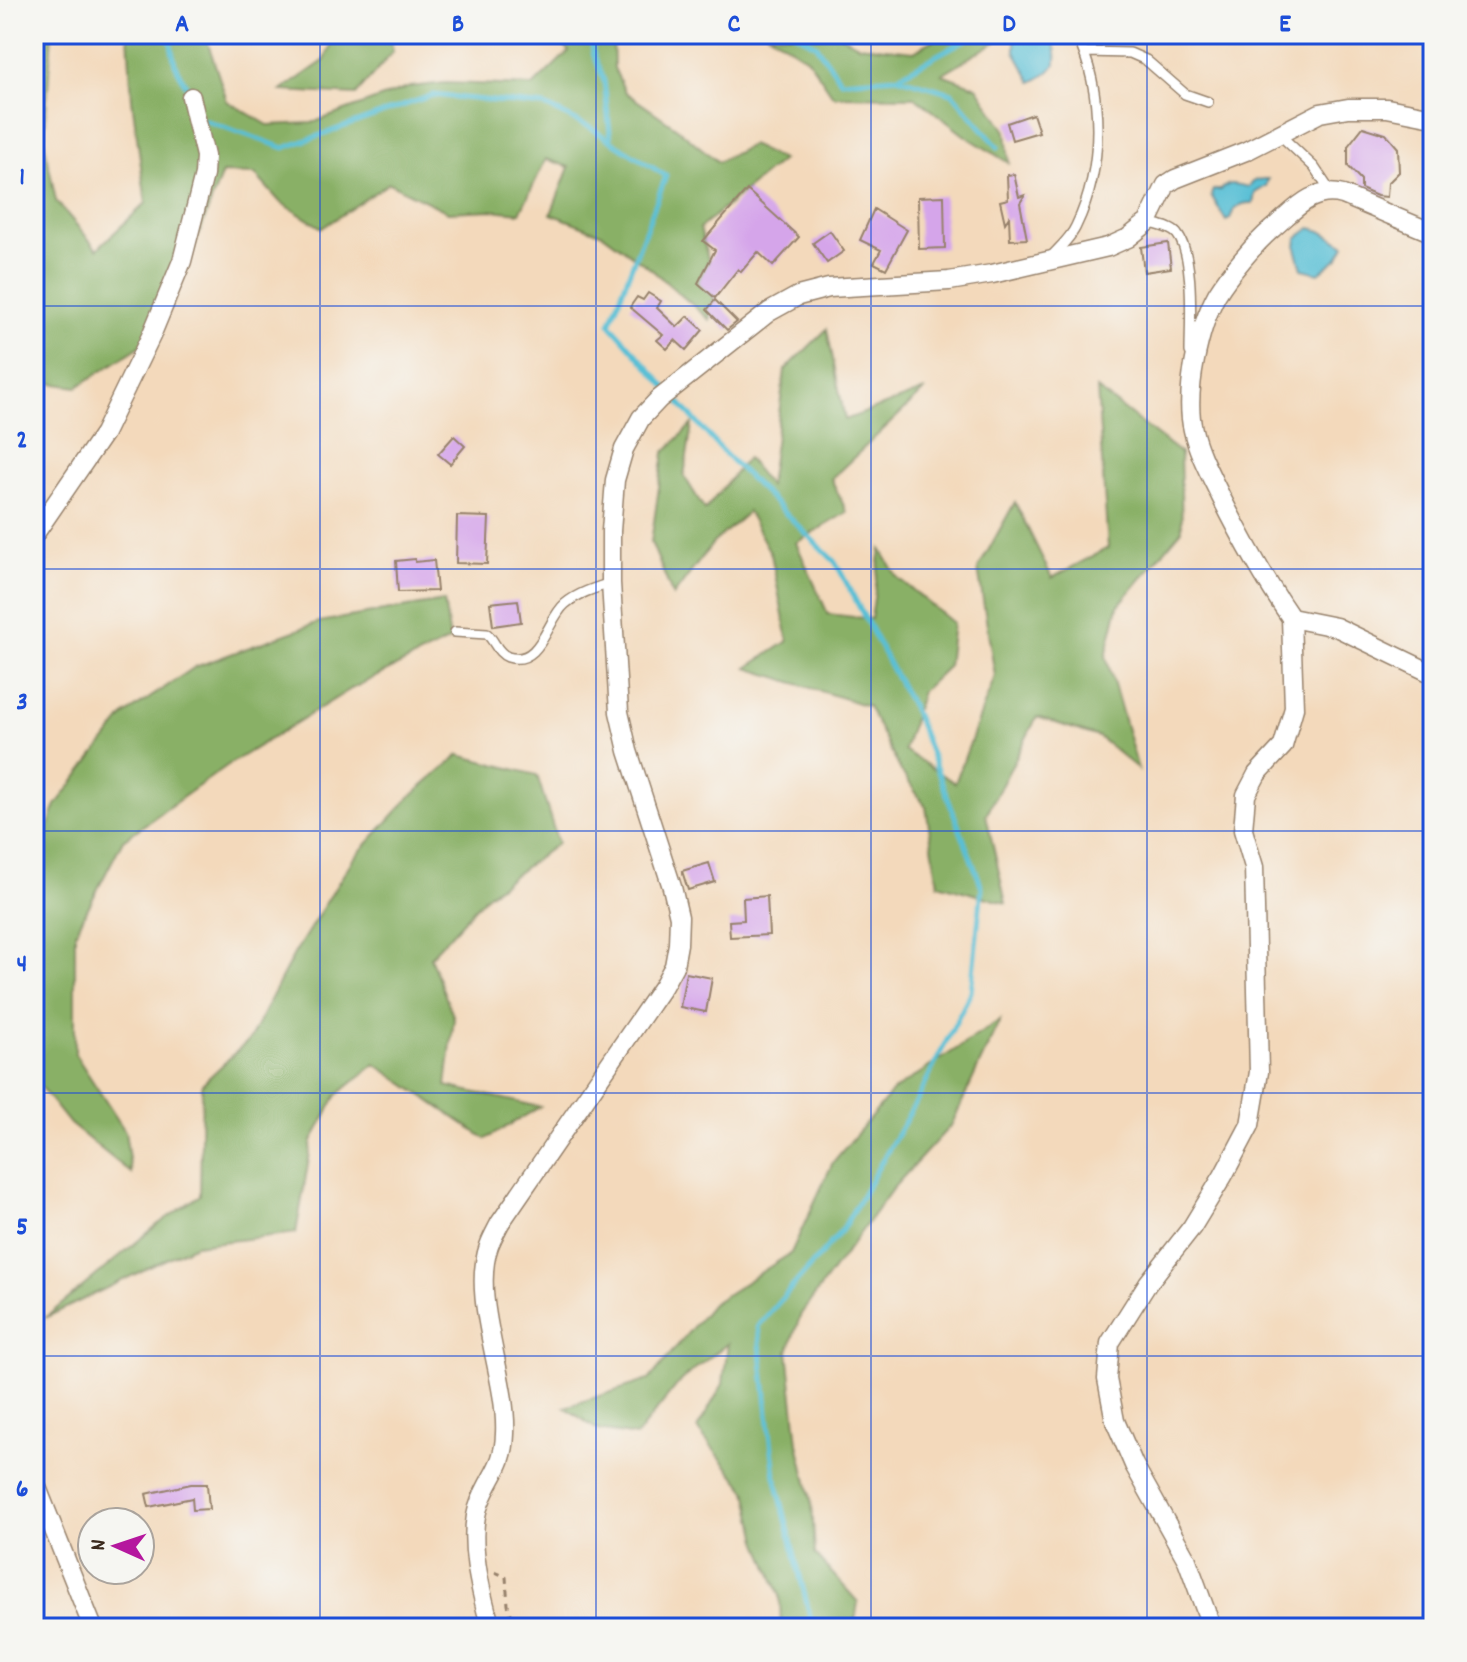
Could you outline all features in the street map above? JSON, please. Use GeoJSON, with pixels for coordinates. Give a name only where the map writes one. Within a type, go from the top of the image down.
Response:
{"type":"FeatureCollection","features":[{"type":"Feature","properties":{"kind":"street"},"geometry":{"type":"LineString","coordinates":[[34,535],[104,433],[151,336],[182,261],[205,166],[191,97]]}},
{"type":"Feature","properties":{"kind":"street"},"geometry":{"type":"LineString","coordinates":[[491,1628],[478,1564],[474,1519],[503,1459],[506,1431],[485,1295],[488,1248],[500,1223],[663,986],[674,966],[678,944],[679,917],[672,887],[628,751],[619,712],[611,531],[615,480],[624,449],[641,418],[659,399],[769,312],[798,296],[842,286],[949,281],[1108,247],[1128,238],[1148,222],[1166,185],[1175,179],[1280,135],[1320,113],[1348,108],[1387,108],[1433,117]]}},
{"type":"Feature","properties":{"kind":"street"},"geometry":{"type":"LineString","coordinates":[[1212,1628],[1187,1560],[1134,1465],[1115,1421],[1107,1379],[1110,1343],[1148,1283],[1192,1227],[1250,1125],[1259,1072],[1254,867],[1243,830],[1246,795],[1257,774],[1283,746],[1294,708],[1291,618],[1262,576],[1209,473],[1192,429],[1191,395],[1197,355],[1217,294],[1261,238],[1310,198],[1330,191],[1433,233]]}},
{"type":"Feature","properties":{"kind":"street"},"geometry":{"type":"LineString","coordinates":[[1291,618],[1336,627],[1433,674]]}},
{"type":"Feature","properties":{"kind":"street"},"geometry":{"type":"LineString","coordinates":[[34,1480],[93,1628]]}},
{"type":"Feature","properties":{"kind":"lane"},"geometry":{"type":"LineString","coordinates":[[1047,262],[1076,228],[1090,185],[1097,144],[1097,107],[1085,52],[1076,34]]}},
{"type":"Feature","properties":{"kind":"lane"},"geometry":{"type":"LineString","coordinates":[[1085,52],[1130,53],[1146,60],[1185,94],[1208,102]]}},
{"type":"Feature","properties":{"kind":"lane"},"geometry":{"type":"LineString","coordinates":[[1280,135],[1314,167],[1330,191]]}},
{"type":"Feature","properties":{"kind":"lane"},"geometry":{"type":"LineString","coordinates":[[1148,222],[1178,235],[1185,255],[1189,275],[1191,395]]}},
{"type":"Feature","properties":{"kind":"lane"},"geometry":{"type":"LineString","coordinates":[[455,632],[487,634],[507,657],[532,653],[564,604],[583,592],[611,583]]}},
{"type":"Feature","properties":{"kind":"path"},"geometry":{"type":"LineString","coordinates":[[478,1564],[506,1577],[508,1605],[516,1628]]}},
{"type":"Feature","properties":{"kind":"green space"},"geometry":{"type":"Polygon","coordinates":[[[34,34],[52,34],[44,141],[56,201],[97,249],[146,203],[132,100],[128,34],[205,34],[227,101],[268,125],[312,123],[410,87],[445,83],[533,86],[569,51],[550,34],[613,34],[614,68],[625,92],[677,128],[718,162],[751,145],[782,160],[700,228],[716,289],[710,320],[652,270],[603,234],[551,214],[569,167],[546,159],[520,213],[491,210],[448,212],[389,183],[322,228],[280,202],[255,174],[222,173],[193,250],[148,341],[77,387],[34,381],[34,34]]]}},
{"type":"Feature","properties":{"kind":"green space"},"geometry":{"type":"Polygon","coordinates":[[[335,34],[390,34],[393,52],[356,95],[281,91],[325,60],[335,34]]]}},
{"type":"Feature","properties":{"kind":"green space"},"geometry":{"type":"Polygon","coordinates":[[[769,34],[837,34],[858,45],[914,51],[945,34],[1004,34],[942,74],[977,87],[1006,131],[1009,163],[964,135],[915,97],[833,96],[808,59],[769,34]]]}},
{"type":"Feature","properties":{"kind":"green space"},"geometry":{"type":"Polygon","coordinates":[[[827,329],[845,420],[925,390],[831,479],[847,512],[796,543],[828,614],[871,619],[881,549],[897,577],[953,623],[948,666],[922,691],[904,750],[955,783],[995,676],[978,569],[1015,502],[1052,578],[1108,548],[1097,389],[1180,453],[1182,530],[1118,606],[1106,656],[1138,769],[1099,737],[1037,717],[986,815],[1006,903],[938,884],[926,807],[901,771],[868,706],[747,668],[788,641],[771,554],[748,512],[713,543],[673,596],[651,542],[664,453],[692,424],[684,476],[705,510],[747,458],[769,486],[785,370],[827,329]]]}},
{"type":"Feature","properties":{"kind":"green space"},"geometry":{"type":"Polygon","coordinates":[[[444,601],[450,640],[351,689],[228,765],[123,840],[75,933],[75,1054],[125,1131],[131,1173],[70,1124],[34,1079],[34,866],[56,805],[125,715],[195,667],[319,622],[444,601]]]}},
{"type":"Feature","properties":{"kind":"green space"},"geometry":{"type":"Polygon","coordinates":[[[459,755],[537,775],[558,843],[487,895],[430,957],[454,1018],[446,1086],[540,1107],[486,1139],[375,1064],[337,1095],[312,1141],[296,1233],[195,1245],[45,1318],[157,1225],[200,1195],[202,1084],[250,1039],[294,954],[353,859],[409,798],[459,755]]]}},
{"type":"Feature","properties":{"kind":"green space"},"geometry":{"type":"Polygon","coordinates":[[[1000,1020],[952,1124],[893,1188],[801,1314],[788,1351],[798,1443],[812,1504],[815,1554],[858,1602],[854,1628],[781,1628],[780,1596],[758,1540],[747,1491],[697,1429],[723,1384],[728,1343],[681,1380],[636,1436],[598,1430],[565,1407],[649,1380],[712,1304],[791,1253],[833,1162],[893,1091],[1000,1020]]]}},
{"type":"Feature","properties":{"kind":"water"},"geometry":{"type":"Polygon","coordinates":[[[1015,34],[1050,34],[1054,43],[1055,63],[1047,73],[1032,82],[1015,52],[1015,34]]]}},
{"type":"Feature","properties":{"kind":"water"},"geometry":{"type":"Polygon","coordinates":[[[1268,179],[1266,186],[1255,193],[1253,203],[1238,206],[1226,221],[1211,195],[1213,190],[1221,190],[1231,184],[1249,187],[1254,181],[1268,179]]]}},
{"type":"Feature","properties":{"kind":"water"},"geometry":{"type":"Polygon","coordinates":[[[1311,228],[1345,245],[1339,257],[1319,273],[1302,269],[1296,248],[1297,238],[1311,228]]]}},
{"type":"Feature","properties":{"kind":"building"},"geometry":{"type":"Polygon","coordinates":[[[1033,114],[1039,132],[1012,140],[1007,123],[1033,114]]]}},
{"type":"Feature","properties":{"kind":"building"},"geometry":{"type":"Polygon","coordinates":[[[1363,127],[1386,134],[1398,148],[1399,172],[1388,183],[1387,197],[1361,189],[1361,180],[1348,166],[1348,146],[1363,127]]]}},
{"type":"Feature","properties":{"kind":"building"},"geometry":{"type":"Polygon","coordinates":[[[1014,174],[1019,197],[1025,195],[1020,203],[1027,239],[1010,240],[1009,217],[1005,223],[1000,201],[1008,199],[1007,175],[1014,174]]]}},
{"type":"Feature","properties":{"kind":"building"},"geometry":{"type":"Polygon","coordinates":[[[747,190],[799,237],[773,266],[758,252],[741,272],[738,269],[715,298],[698,283],[715,250],[703,241],[747,190]]]}},
{"type":"Feature","properties":{"kind":"building"},"geometry":{"type":"Polygon","coordinates":[[[944,196],[945,248],[919,249],[918,197],[944,196]]]}},
{"type":"Feature","properties":{"kind":"building"},"geometry":{"type":"Polygon","coordinates":[[[874,209],[907,230],[886,269],[874,263],[881,250],[860,240],[874,209]]]}},
{"type":"Feature","properties":{"kind":"building"},"geometry":{"type":"Polygon","coordinates":[[[830,231],[844,251],[827,263],[813,243],[830,231]]]}},
{"type":"Feature","properties":{"kind":"building"},"geometry":{"type":"Polygon","coordinates":[[[1168,243],[1171,268],[1144,272],[1141,247],[1168,243]]]}},
{"type":"Feature","properties":{"kind":"building"},"geometry":{"type":"Polygon","coordinates":[[[648,293],[661,301],[657,308],[677,327],[688,316],[703,330],[686,350],[675,340],[667,349],[657,340],[663,335],[630,307],[637,297],[643,300],[648,293]]]}},
{"type":"Feature","properties":{"kind":"building"},"geometry":{"type":"Polygon","coordinates":[[[715,300],[737,322],[727,330],[707,310],[715,300]]]}},
{"type":"Feature","properties":{"kind":"building"},"geometry":{"type":"Polygon","coordinates":[[[454,436],[465,446],[450,464],[438,454],[454,436]]]}},
{"type":"Feature","properties":{"kind":"building"},"geometry":{"type":"Polygon","coordinates":[[[457,516],[489,517],[487,564],[456,563],[457,516]]]}},
{"type":"Feature","properties":{"kind":"building"},"geometry":{"type":"Polygon","coordinates":[[[415,559],[415,562],[434,560],[437,591],[398,592],[396,561],[415,559]]]}},
{"type":"Feature","properties":{"kind":"building"},"geometry":{"type":"Polygon","coordinates":[[[518,600],[521,622],[493,626],[490,603],[518,600]]]}},
{"type":"Feature","properties":{"kind":"building"},"geometry":{"type":"Polygon","coordinates":[[[709,863],[715,882],[688,890],[682,871],[709,863]]]}},
{"type":"Feature","properties":{"kind":"building"},"geometry":{"type":"Polygon","coordinates":[[[767,896],[769,935],[730,937],[729,921],[744,920],[743,898],[767,896]]]}},
{"type":"Feature","properties":{"kind":"building"},"geometry":{"type":"Polygon","coordinates":[[[686,973],[712,978],[706,1012],[680,1007],[686,973]]]}},
{"type":"Feature","properties":{"kind":"building"},"geometry":{"type":"Polygon","coordinates":[[[191,1484],[207,1484],[209,1509],[193,1510],[192,1498],[149,1506],[146,1494],[191,1484]]]}},
{"type":"Feature","properties":{"kind":"waterway"},"geometry":{"type":"LineString","coordinates":[[169,34],[175,64],[190,93]]}},
{"type":"Feature","properties":{"kind":"waterway"},"geometry":{"type":"LineString","coordinates":[[591,34],[593,52],[604,81],[611,141]]}},
{"type":"Feature","properties":{"kind":"waterway"},"geometry":{"type":"LineString","coordinates":[[796,34],[815,44],[841,81],[897,77],[952,93],[998,147]]}},
{"type":"Feature","properties":{"kind":"waterway"},"geometry":{"type":"LineString","coordinates":[[897,77],[976,34]]}},
{"type":"Feature","properties":{"kind":"waterway"},"geometry":{"type":"LineString","coordinates":[[204,120],[284,148],[433,95],[545,106],[591,128],[666,176],[610,324],[723,452],[836,563],[916,715],[982,887],[971,992],[915,1104],[842,1230],[758,1326],[775,1476],[813,1628]]}}]}
